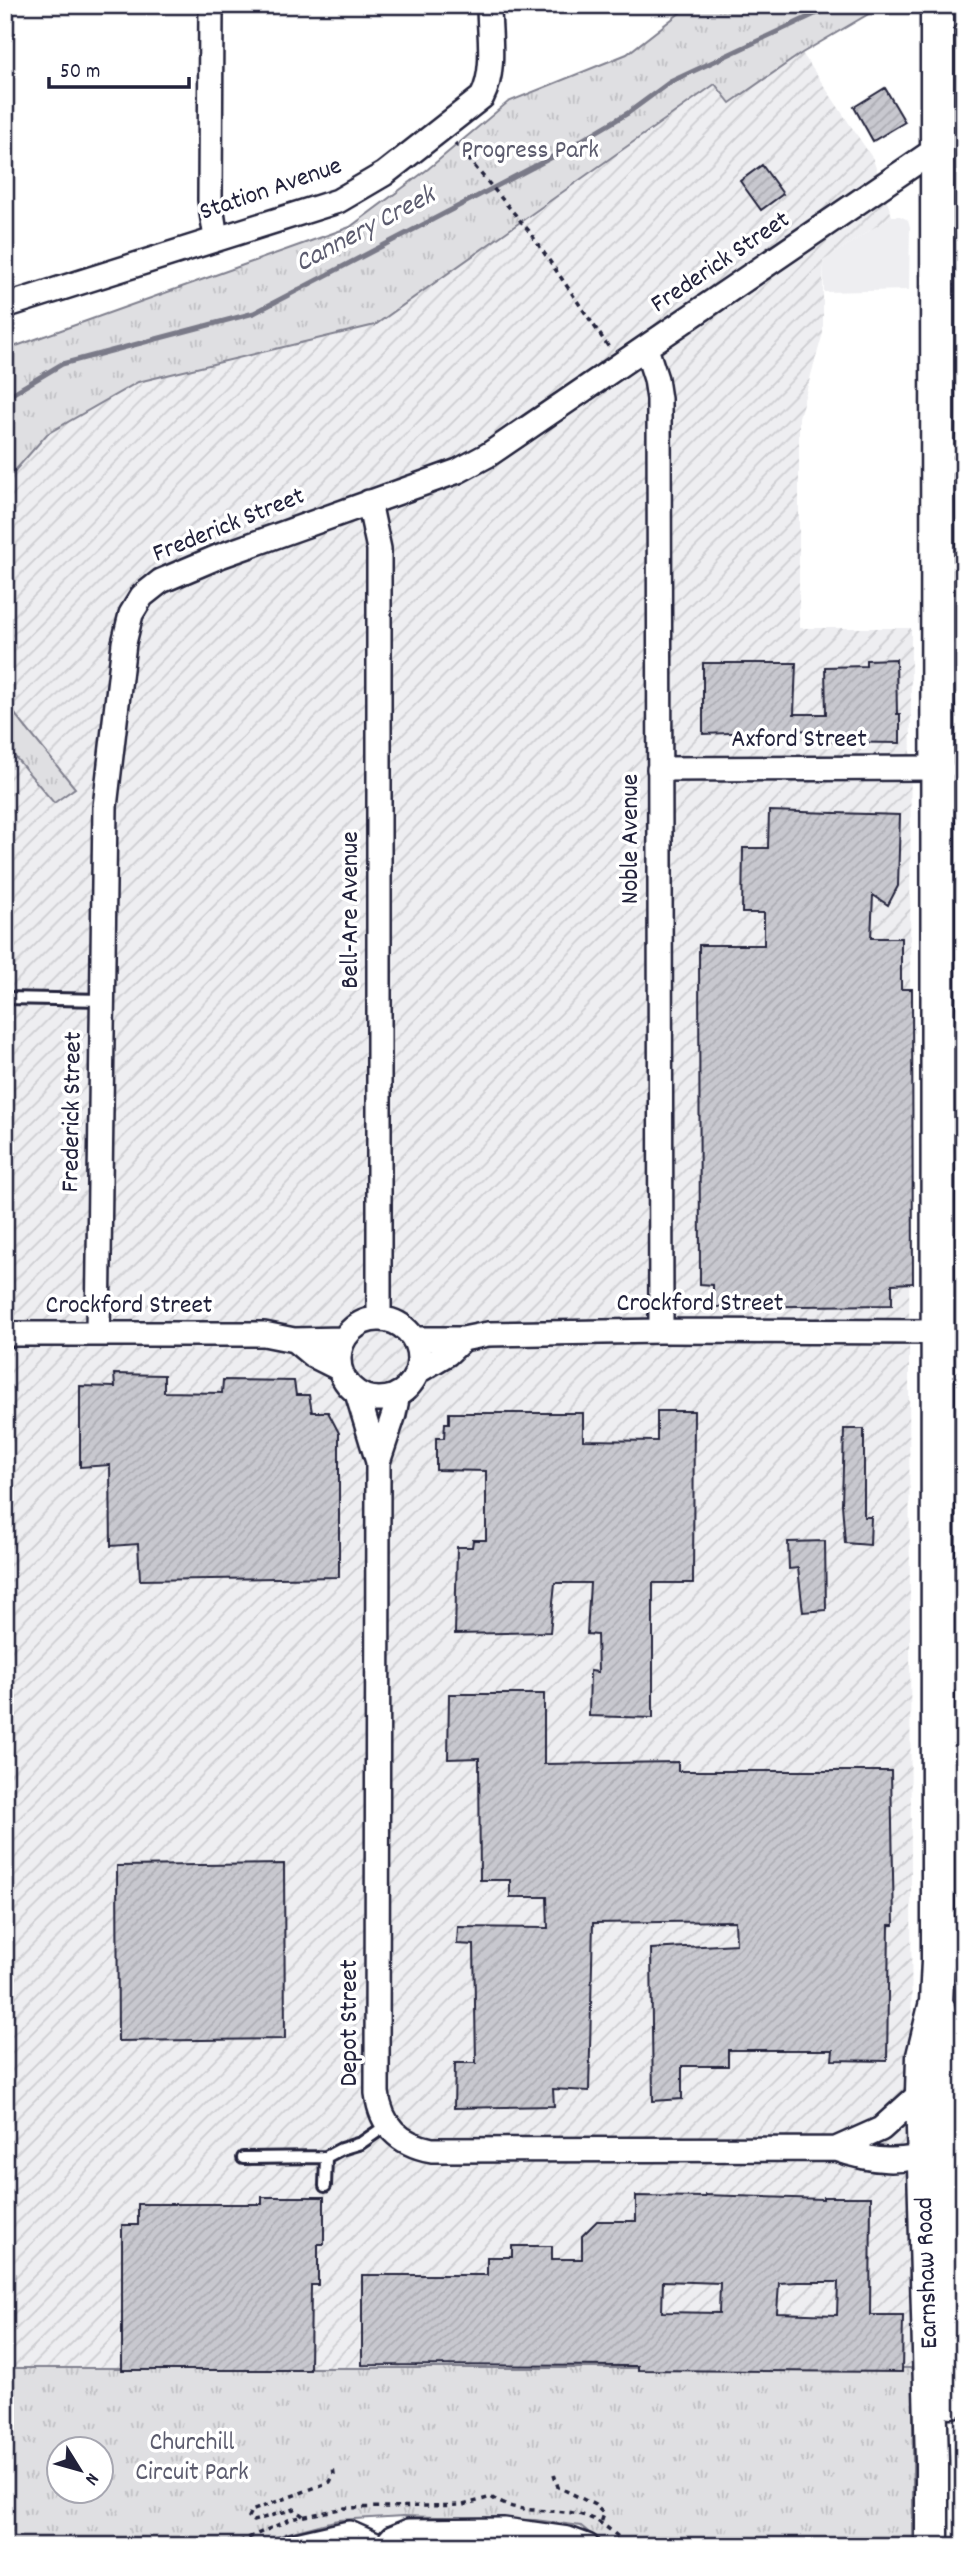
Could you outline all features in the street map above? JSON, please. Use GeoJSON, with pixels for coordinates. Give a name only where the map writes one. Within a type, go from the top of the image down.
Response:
{"type":"FeatureCollection","features":[{"type":"Feature","properties":{"kind":"street"},"geometry":{"type":"LineString","coordinates":[[211,5],[210,200],[216,238]]}},
{"type":"Feature","properties":{"kind":"street","name":"Station Avenue"},"geometry":{"type":"LineString","coordinates":[[5,306],[338,201],[364,188],[477,102],[484,92],[489,78],[489,5]]}},
{"type":"Feature","properties":{"kind":"street","name":"Earnshaw Road"},"geometry":{"type":"LineString","coordinates":[[937,5],[936,149],[951,450],[951,770],[938,1332],[951,1685],[951,1961],[936,2002],[923,2056],[922,2092],[938,2152],[953,2546]]}},
{"type":"Feature","properties":{"kind":"street","name":"Frederick Street"},"geometry":{"type":"LineString","coordinates":[[98,1334],[105,807],[124,643],[136,604],[161,581],[220,556],[458,471],[488,455],[936,149]]}},
{"type":"Feature","properties":{"kind":"street","name":"Noble Avenue"},"geometry":{"type":"LineString","coordinates":[[646,348],[659,399],[661,1331]]}},
{"type":"Feature","properties":{"kind":"street","name":"Bell-Are Avenue"},"geometry":{"type":"LineString","coordinates":[[369,502],[379,549],[379,1318]]}},
{"type":"Feature","properties":{"kind":"street","name":"Axford Street"},"geometry":{"type":"LineString","coordinates":[[659,769],[951,770]]}},
{"type":"Feature","properties":{"kind":"street"},"geometry":{"type":"LineString","coordinates":[[417,1372],[418,1349],[414,1339],[400,1324],[379,1318],[359,1324],[344,1339],[339,1359],[340,1369],[349,1386],[357,1393],[377,1399],[398,1394],[406,1388],[417,1372],[447,1354],[463,1339]]}},
{"type":"Feature","properties":{"kind":"street","name":"Crockford Street"},"geometry":{"type":"LineString","coordinates":[[414,1339],[463,1339],[488,1334],[661,1331],[938,1332]]}},
{"type":"Feature","properties":{"kind":"street","name":"Crockford Street"},"geometry":{"type":"LineString","coordinates":[[5,1334],[264,1334],[294,1340],[344,1339]]}},
{"type":"Feature","properties":{"kind":"street","name":"Crockford Street"},"geometry":{"type":"LineString","coordinates":[[294,1340],[312,1355],[340,1369]]}},
{"type":"Feature","properties":{"kind":"street","name":"Depot Street"},"geometry":{"type":"LineString","coordinates":[[357,1393],[378,1462],[377,2093],[387,2125]]}},
{"type":"Feature","properties":{"kind":"street","name":"Depot Street"},"geometry":{"type":"LineString","coordinates":[[378,1462],[398,1394]]}},
{"type":"Feature","properties":{"kind":"street","name":"Earnshaw Road"},"geometry":{"type":"LineString","coordinates":[[932,2546],[938,2152],[949,2054],[936,2002]]}},
{"type":"Feature","properties":{"kind":"street"},"geometry":{"type":"LineString","coordinates":[[836,2149],[881,2129],[922,2092]]}},
{"type":"Feature","properties":{"kind":"street"},"geometry":{"type":"LineString","coordinates":[[387,2125],[405,2141],[432,2150],[836,2149],[865,2159],[895,2161],[938,2152]]}},
{"type":"Feature","properties":{"kind":"street"},"geometry":{"type":"LineString","coordinates":[[385,2546],[392,2538],[409,2531],[505,2530],[568,2539],[587,2546]]}},
{"type":"Feature","properties":{"kind":"street"},"geometry":{"type":"LineString","coordinates":[[292,2546],[349,2533],[378,2546]]}},
{"type":"Feature","properties":{"kind":"lane"},"geometry":{"type":"LineString","coordinates":[[5,998],[103,1000]]}},
{"type":"Feature","properties":{"kind":"lane"},"geometry":{"type":"LineString","coordinates":[[243,2158],[326,2157],[361,2143],[387,2125]]}},
{"type":"Feature","properties":{"kind":"lane"},"geometry":{"type":"LineString","coordinates":[[325,2186],[326,2157]]}},
{"type":"Feature","properties":{"kind":"path"},"geometry":{"type":"LineString","coordinates":[[462,153],[529,230],[621,365]]}},
{"type":"Feature","properties":{"kind":"path"},"geometry":{"type":"LineString","coordinates":[[303,2516],[294,2509],[253,2521],[247,2517],[251,2511],[330,2482],[334,2473],[333,2467]]}},
{"type":"Feature","properties":{"kind":"path"},"geometry":{"type":"LineString","coordinates":[[554,2474],[558,2487],[595,2505],[604,2514],[601,2523]]}},
{"type":"Feature","properties":{"kind":"shaded area"},"geometry":{"type":"Polygon","coordinates":[[[958,5],[964,5],[964,1156],[961,444],[958,5]]]}},
{"type":"Feature","properties":{"kind":"shaded area"},"geometry":{"type":"Polygon","coordinates":[[[802,53],[873,159],[892,216],[823,261],[823,333],[799,417],[799,628],[911,628],[909,1367],[913,2368],[5,2368],[5,745],[54,803],[74,789],[5,702],[5,482],[47,434],[138,382],[375,325],[715,83],[730,103],[802,53]]]}},
{"type":"Feature","properties":{"kind":"shaded area"},"geometry":{"type":"Polygon","coordinates":[[[892,216],[908,220],[910,227],[909,290],[824,292],[823,261],[892,216]]]}},
{"type":"Feature","properties":{"kind":"green space","name":"Progress Park"},"geometry":{"type":"Polygon","coordinates":[[[690,5],[906,5],[905,9],[872,12],[802,53],[730,103],[715,84],[375,325],[138,382],[47,434],[5,482],[5,350],[350,227],[428,169],[508,102],[627,54],[690,5]]]}},
{"type":"Feature","properties":{"kind":"green space"},"geometry":{"type":"Polygon","coordinates":[[[5,702],[75,788],[54,803],[5,745],[5,702]]]}},
{"type":"Feature","properties":{"kind":"green space","name":"Churchill Circuit Park"},"geometry":{"type":"Polygon","coordinates":[[[5,2368],[913,2368],[913,2546],[605,2546],[581,2526],[535,2520],[403,2516],[338,2520],[285,2534],[257,2546],[5,2546],[5,2368]]]}},
{"type":"Feature","properties":{"kind":"building"},"geometry":{"type":"Polygon","coordinates":[[[885,88],[905,122],[873,141],[854,107],[885,88]]]}},
{"type":"Feature","properties":{"kind":"building"},"geometry":{"type":"Polygon","coordinates":[[[762,165],[783,194],[761,210],[740,181],[762,165]]]}},
{"type":"Feature","properties":{"kind":"building"},"geometry":{"type":"Polygon","coordinates":[[[896,659],[900,743],[815,742],[815,730],[703,734],[703,663],[796,663],[794,714],[826,714],[825,667],[866,666],[866,660],[896,659]]]}},
{"type":"Feature","properties":{"kind":"building"},"geometry":{"type":"Polygon","coordinates":[[[769,811],[900,815],[898,886],[888,905],[873,895],[871,938],[901,938],[901,989],[912,989],[913,1283],[892,1284],[892,1305],[713,1307],[713,1285],[700,1284],[699,945],[764,945],[764,913],[742,913],[743,848],[768,848],[769,811]]]}},
{"type":"Feature","properties":{"kind":"building"},"geometry":{"type":"Polygon","coordinates":[[[114,1374],[164,1375],[164,1392],[222,1393],[223,1380],[294,1381],[296,1395],[309,1395],[312,1412],[328,1412],[339,1433],[339,1577],[140,1580],[138,1544],[111,1546],[110,1465],[80,1467],[80,1386],[115,1387],[114,1374]]]}},
{"type":"Feature","properties":{"kind":"building"},"geometry":{"type":"Polygon","coordinates":[[[657,1411],[694,1411],[693,1583],[653,1583],[653,1718],[589,1716],[590,1671],[598,1672],[597,1635],[587,1634],[590,1583],[555,1583],[550,1632],[455,1634],[457,1547],[472,1547],[473,1540],[486,1540],[486,1471],[436,1470],[436,1438],[444,1438],[449,1413],[583,1413],[583,1440],[657,1441],[657,1411]]]}},
{"type":"Feature","properties":{"kind":"building"},"geometry":{"type":"Polygon","coordinates":[[[844,1429],[864,1429],[864,1517],[871,1517],[870,1545],[845,1543],[842,1504],[844,1429]]]}},
{"type":"Feature","properties":{"kind":"building"},"geometry":{"type":"Polygon","coordinates":[[[825,1541],[826,1610],[803,1612],[798,1568],[789,1569],[788,1542],[825,1541]]]}},
{"type":"Feature","properties":{"kind":"building"},"geometry":{"type":"Polygon","coordinates":[[[449,1694],[544,1694],[544,1764],[678,1762],[678,1771],[891,1771],[894,1925],[889,1925],[887,2061],[832,2060],[833,2050],[728,2050],[728,2066],[682,2066],[682,2099],[653,2101],[651,1949],[736,1944],[735,1921],[593,1923],[589,2091],[553,2089],[554,2106],[454,2108],[455,2063],[476,2063],[474,1945],[457,1944],[458,1927],[548,1928],[547,1897],[510,1897],[510,1880],[480,1880],[479,1758],[448,1759],[449,1694]]]}},
{"type":"Feature","properties":{"kind":"building"},"geometry":{"type":"Polygon","coordinates":[[[284,1864],[285,2039],[118,2041],[117,1866],[284,1864]]]}},
{"type":"Feature","properties":{"kind":"building"},"geometry":{"type":"Polygon","coordinates":[[[636,2196],[871,2197],[870,2315],[903,2315],[902,2372],[638,2370],[638,2366],[362,2365],[362,2275],[487,2275],[487,2257],[512,2257],[512,2246],[552,2246],[552,2259],[582,2259],[582,2236],[597,2221],[636,2221],[636,2196]],[[663,2281],[662,2312],[719,2313],[720,2283],[663,2281]],[[838,2282],[779,2283],[777,2313],[837,2315],[838,2282]]]}},
{"type":"Feature","properties":{"kind":"building"},"geometry":{"type":"Polygon","coordinates":[[[262,2197],[324,2197],[324,2244],[318,2244],[318,2285],[311,2285],[310,2370],[122,2370],[122,2225],[138,2225],[138,2204],[262,2204],[262,2197]]]}},
{"type":"Feature","properties":{"kind":"waterway","name":"Cannery Creek"},"geometry":{"type":"LineString","coordinates":[[5,398],[62,364],[254,313],[560,153],[628,113],[670,82],[815,14],[843,5]]}}]}
